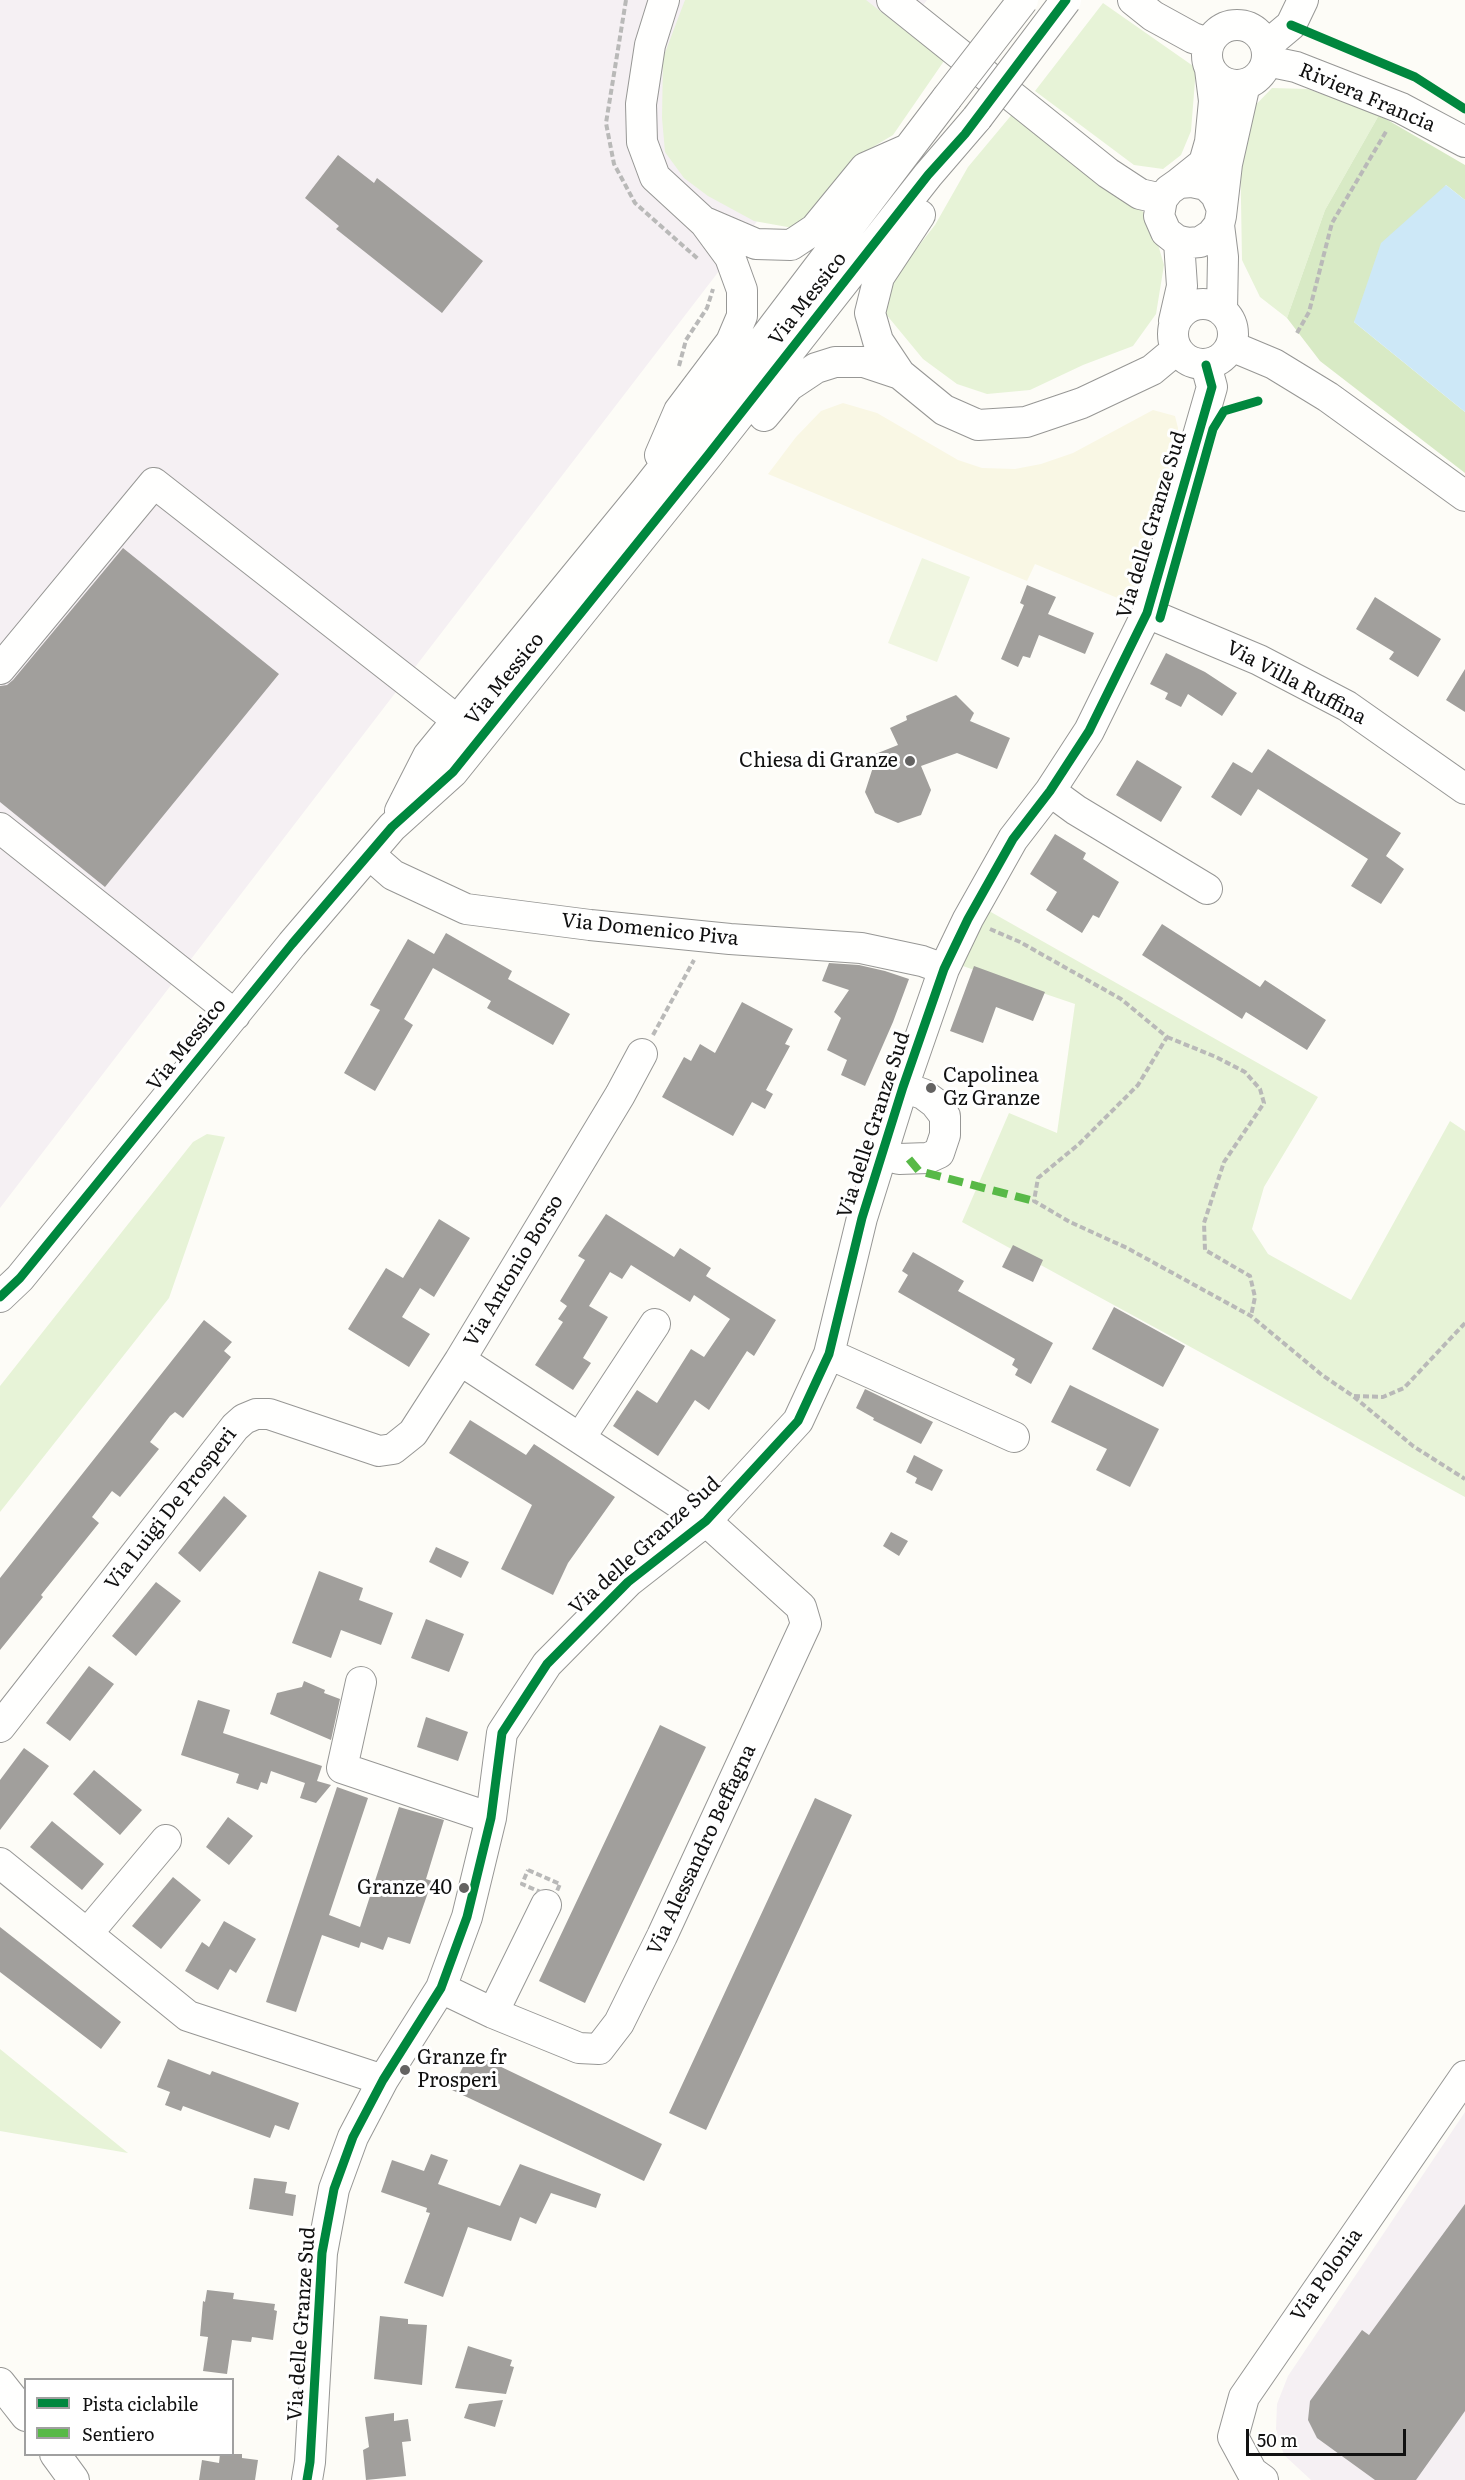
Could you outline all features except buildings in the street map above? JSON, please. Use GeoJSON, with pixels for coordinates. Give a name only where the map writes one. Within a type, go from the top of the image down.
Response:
{"type":"FeatureCollection","features":[{"type":"Feature","properties":{"kind":"street"},"geometry":{"type":"LineString","coordinates":[[645,491],[679,411],[731,342],[742,316],[742,290],[730,257],[705,222],[656,177],[642,142],[641,104],[650,45],[664,0]]}},
{"type":"Feature","properties":{"kind":"street"},"geometry":{"type":"LineString","coordinates":[[892,0],[1108,173],[1140,194],[1170,191],[1192,182],[1206,185],[1216,195],[1220,216],[1223,257],[1222,311]]}},
{"type":"Feature","properties":{"kind":"street","name":"Via Messico"},"geometry":{"type":"LineString","coordinates":[[392,827],[428,756],[645,491],[1023,0]]}},
{"type":"Feature","properties":{"kind":"street","name":"Via Messico"},"geometry":{"type":"LineString","coordinates":[[0,1310],[10,1287],[369,854],[392,827],[453,772],[708,455],[928,175],[971,126],[1066,0]]}},
{"type":"Feature","properties":{"kind":"street"},"geometry":{"type":"LineString","coordinates":[[1133,0],[1153,16],[1193,38],[1209,56],[1219,80],[1232,85],[1245,84],[1259,76],[1267,53],[1291,25],[1303,0]]}},
{"type":"Feature","properties":{"kind":"street"},"geometry":{"type":"LineString","coordinates":[[971,126],[950,171],[879,277],[870,313],[878,342],[900,374],[945,410],[978,425],[1026,422],[1082,403],[1152,370],[1175,336],[1183,310],[1196,304],[1210,304],[1222,311],[1230,321],[1233,334],[1231,346],[1216,362],[1206,365],[1194,364],[1184,359],[1175,336],[1182,286],[1179,243],[1166,232],[1159,216],[1170,191],[1204,163],[1210,142],[1214,101],[1209,56],[1214,34],[1223,27],[1234,24],[1240,13],[1258,33],[1267,53]]}},
{"type":"Feature","properties":{"kind":"street","name":"Riviera Francia"},"geometry":{"type":"LineString","coordinates":[[1267,53],[1296,67],[1401,108],[1465,142]]}},
{"type":"Feature","properties":{"kind":"street"},"geometry":{"type":"LineString","coordinates":[[1166,232],[1176,240],[1194,243],[1211,235],[1220,216],[1227,164],[1245,84]]}},
{"type":"Feature","properties":{"kind":"street"},"geometry":{"type":"LineString","coordinates":[[705,222],[756,244],[791,245],[815,229],[865,168],[910,147]]}},
{"type":"Feature","properties":{"kind":"street"},"geometry":{"type":"LineString","coordinates":[[1231,346],[1274,364],[1328,397],[1465,496]]}},
{"type":"Feature","properties":{"kind":"street"},"geometry":{"type":"LineString","coordinates":[[708,455],[755,426],[789,386],[816,368],[835,362],[864,362],[900,374]]}},
{"type":"Feature","properties":{"kind":"street","name":"Via delle Granze Sud"},"geometry":{"type":"LineString","coordinates":[[307,2480],[310,2462],[322,2253],[334,2189],[353,2137],[383,2080],[441,1988],[467,1917],[491,1818],[502,1733],[547,1664],[628,1582],[706,1521],[798,1421],[829,1354],[862,1218],[903,1087],[944,969],[968,919],[1013,839],[1050,791],[1089,731],[1147,613],[1212,387],[1206,365]]}},
{"type":"Feature","properties":{"kind":"street"},"geometry":{"type":"LineString","coordinates":[[0,669],[154,483],[457,720]]}},
{"type":"Feature","properties":{"kind":"street","name":"Via Villa Ruffina"},"geometry":{"type":"LineString","coordinates":[[1147,613],[1259,660],[1347,706],[1465,789]]}},
{"type":"Feature","properties":{"kind":"street"},"geometry":{"type":"LineString","coordinates":[[1050,791],[1076,810],[1207,889]]}},
{"type":"Feature","properties":{"kind":"street"},"geometry":{"type":"LineString","coordinates":[[0,828],[235,1015]]}},
{"type":"Feature","properties":{"kind":"street","name":"Via Domenico Piva"},"geometry":{"type":"LineString","coordinates":[[369,854],[393,875],[466,909],[590,925],[861,948],[922,961],[944,969]]}},
{"type":"Feature","properties":{"kind":"street","name":"Via Antonio Borso"},"geometry":{"type":"LineString","coordinates":[[642,1054],[620,1095],[460,1360],[706,1521]]}},
{"type":"Feature","properties":{"kind":"street","name":"Via delle Granze Sud"},"geometry":{"type":"LineString","coordinates":[[882,1155],[898,1159],[928,1158],[939,1153],[945,1135],[945,1116],[935,1103],[923,1094],[903,1087]]}},
{"type":"Feature","properties":{"kind":"street"},"geometry":{"type":"LineString","coordinates":[[580,1438],[655,1324]]}},
{"type":"Feature","properties":{"kind":"street"},"geometry":{"type":"LineString","coordinates":[[829,1354],[1014,1437]]}},
{"type":"Feature","properties":{"kind":"street","name":"Via Luigi De Prosperi"},"geometry":{"type":"LineString","coordinates":[[0,1727],[235,1427],[244,1419],[256,1414],[268,1414],[379,1451],[393,1449],[413,1433],[460,1360]]}},
{"type":"Feature","properties":{"kind":"street","name":"Via Alessandro Beffagna"},"geometry":{"type":"LineString","coordinates":[[441,1988],[493,2013],[579,2048],[599,2049],[619,2023],[806,1624],[801,1607],[706,1521]]}},
{"type":"Feature","properties":{"kind":"street"},"geometry":{"type":"LineString","coordinates":[[360,1682],[342,1768],[491,1818]]}},
{"type":"Feature","properties":{"kind":"street"},"geometry":{"type":"LineString","coordinates":[[87,1934],[166,1840]]}},
{"type":"Feature","properties":{"kind":"street"},"geometry":{"type":"LineString","coordinates":[[0,1863],[188,2016],[383,2080]]}},
{"type":"Feature","properties":{"kind":"street"},"geometry":{"type":"LineString","coordinates":[[493,2013],[546,1905]]}},
{"type":"Feature","properties":{"kind":"street","name":"Via Polonia"},"geometry":{"type":"LineString","coordinates":[[1263,2480],[1252,2472],[1233,2437],[1244,2397],[1465,2076]]}},
{"type":"Feature","properties":{"kind":"street"},"geometry":{"type":"LineString","coordinates":[[0,2383],[24,2413]]}},
{"type":"Feature","properties":{"kind":"street"},"geometry":{"type":"LineString","coordinates":[[56,2456],[74,2480]]}},
{"type":"Feature","properties":{"kind":"path"},"geometry":{"type":"LineString","coordinates":[[1297,333],[1309,312],[1332,223],[1389,126]]}},
{"type":"Feature","properties":{"kind":"path"},"geometry":{"type":"LineString","coordinates":[[968,919],[1020,942],[1121,999],[1167,1037],[1216,1057],[1245,1072],[1260,1089],[1264,1103],[1224,1162],[1204,1223],[1205,1250],[1250,1276],[1255,1297],[1251,1316]]}},
{"type":"Feature","properties":{"kind":"path"},"geometry":{"type":"LineString","coordinates":[[642,1054],[708,936]]}},
{"type":"Feature","properties":{"kind":"path"},"geometry":{"type":"LineString","coordinates":[[1167,1037],[1138,1085],[1079,1144],[1038,1178],[1034,1201],[1070,1222],[1127,1248],[1251,1316],[1322,1376],[1353,1396],[1413,1446],[1465,1479]]}},
{"type":"Feature","properties":{"kind":"path"},"geometry":{"type":"LineString","coordinates":[[1353,1396],[1383,1397],[1404,1388],[1465,1323]]}},
{"type":"Feature","properties":{"kind":"shaded area"},"geometry":{"type":"Polygon","coordinates":[[[0,0],[927,0],[0,1208],[0,0]]]}},
{"type":"Feature","properties":{"kind":"shaded area"},"geometry":{"type":"Polygon","coordinates":[[[843,403],[877,413],[958,460],[982,468],[1015,469],[1041,464],[1073,453],[1153,410],[1175,416],[1178,428],[1175,464],[1137,606],[1035,564],[1027,581],[768,474],[796,437],[821,411],[843,403]]]}},
{"type":"Feature","properties":{"kind":"shaded area"},"geometry":{"type":"Polygon","coordinates":[[[1465,2112],[1465,2480],[1311,2480],[1284,2455],[1276,2429],[1277,2404],[1288,2376],[1465,2112]]]}},
{"type":"Feature","properties":{"kind":"green space"},"geometry":{"type":"Polygon","coordinates":[[[685,0],[866,0],[944,61],[893,135],[856,157],[819,211],[793,228],[754,221],[708,196],[684,178],[665,152],[662,118],[663,58],[685,0]]]}},
{"type":"Feature","properties":{"kind":"green space"},"geometry":{"type":"Polygon","coordinates":[[[1103,3],[1196,68],[1191,131],[1181,155],[1163,169],[1134,165],[1035,91],[1103,3]]]}},
{"type":"Feature","properties":{"kind":"green space"},"geometry":{"type":"Polygon","coordinates":[[[1272,88],[1308,89],[1379,115],[1325,210],[1287,318],[1260,297],[1242,260],[1240,141],[1247,114],[1272,88]]]}},
{"type":"Feature","properties":{"kind":"green space"},"geometry":{"type":"Polygon","coordinates":[[[1014,112],[1150,217],[1164,265],[1156,314],[1133,346],[1083,365],[1030,390],[987,394],[957,384],[923,359],[885,313],[895,276],[935,225],[968,167],[1014,112]]]}},
{"type":"Feature","properties":{"kind":"green space"},"geometry":{"type":"Polygon","coordinates":[[[1379,115],[1465,165],[1465,200],[1446,185],[1354,322],[1465,412],[1465,473],[1320,361],[1287,318],[1325,210],[1379,115]]]}},
{"type":"Feature","properties":{"kind":"green space"},"geometry":{"type":"Polygon","coordinates":[[[922,558],[970,577],[937,662],[888,643],[922,558]]]}},
{"type":"Feature","properties":{"kind":"green space"},"geometry":{"type":"Polygon","coordinates":[[[982,907],[1318,1097],[1264,1187],[1252,1229],[1268,1254],[1351,1300],[1450,1121],[1465,1131],[1465,1497],[962,1222],[1009,1113],[1057,1133],[1075,1004],[948,961],[982,907]]]}},
{"type":"Feature","properties":{"kind":"green space"},"geometry":{"type":"Polygon","coordinates":[[[207,1134],[225,1137],[169,1298],[0,1512],[0,1386],[193,1142],[207,1134]]]}},
{"type":"Feature","properties":{"kind":"green space"},"geometry":{"type":"Polygon","coordinates":[[[0,2049],[128,2153],[0,2131],[0,2049]]]}},
{"type":"Feature","properties":{"kind":"water"},"geometry":{"type":"Polygon","coordinates":[[[1446,185],[1465,200],[1465,412],[1354,322],[1381,243],[1446,185]]]}},
{"type":"Feature","properties":{"kind":"marked path"},"geometry":{"type":"LineString","coordinates":[[909,1159],[919,1171],[1034,1201]]}},
{"type":"Feature","properties":{"kind":"cycle path"},"geometry":{"type":"LineString","coordinates":[[0,1297],[20,1278],[292,944],[392,827],[453,772],[708,455],[928,175],[965,134],[1066,0]]}},
{"type":"Feature","properties":{"kind":"cycle path"},"geometry":{"type":"LineString","coordinates":[[1291,25],[1415,77],[1465,109]]}},
{"type":"Feature","properties":{"kind":"cycle path"},"geometry":{"type":"LineString","coordinates":[[307,2480],[310,2462],[322,2253],[334,2189],[353,2137],[383,2080],[441,1988],[467,1917],[491,1818],[502,1733],[547,1664],[628,1582],[706,1521],[798,1421],[829,1354],[862,1218],[903,1087],[944,969],[968,919],[1013,839],[1050,791],[1089,731],[1147,613],[1212,387],[1206,365]]}},
{"type":"Feature","properties":{"kind":"cycle path"},"geometry":{"type":"LineString","coordinates":[[1160,618],[1213,429],[1224,411],[1258,401]]}},
{"type":"Feature","properties":{"kind":"place","name":"Chiesa di Granze"},"geometry":{"type":"Point","coordinates":[910,761]}},
{"type":"Feature","properties":{"kind":"place","name":"Capolinea Gz Granze"},"geometry":{"type":"Point","coordinates":[931,1088]}},
{"type":"Feature","properties":{"kind":"place","name":"Granze 40"},"geometry":{"type":"Point","coordinates":[464,1888]}},
{"type":"Feature","properties":{"kind":"place","name":"Granze fr Prosperi"},"geometry":{"type":"Point","coordinates":[405,2070]}}]}
